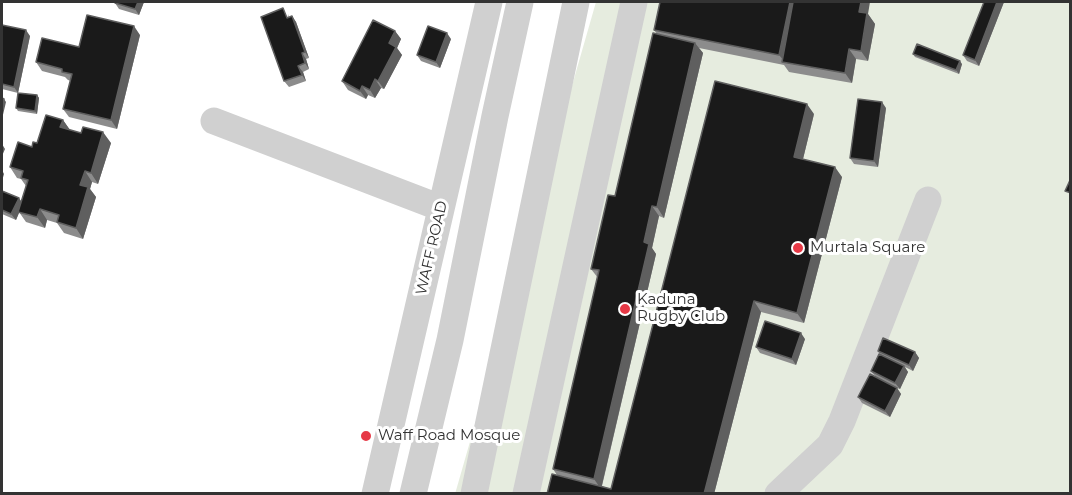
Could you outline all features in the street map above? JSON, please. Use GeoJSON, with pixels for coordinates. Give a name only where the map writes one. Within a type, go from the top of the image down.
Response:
{"type":"FeatureCollection","features":[{"type":"Feature","properties":{"kind":"street","name":"WAFF ROAD"},"geometry":{"type":"LineString","coordinates":[[375,494],[489,2]]}},
{"type":"Feature","properties":{"kind":"street"},"geometry":{"type":"LineString","coordinates":[[413,494],[450,340],[520,2]]}},
{"type":"Feature","properties":{"kind":"street"},"geometry":{"type":"LineString","coordinates":[[474,494],[576,2]]}},
{"type":"Feature","properties":{"kind":"street"},"geometry":{"type":"LineString","coordinates":[[526,494],[634,2]]}},
{"type":"Feature","properties":{"kind":"street"},"geometry":{"type":"LineString","coordinates":[[214,121],[441,208]]}},
{"type":"Feature","properties":{"kind":"street"},"geometry":{"type":"LineString","coordinates":[[778,494],[831,445],[928,200]]}},
{"type":"Feature","properties":{"kind":"shaded area","name":"Murtala Square"},"geometry":{"type":"Polygon","coordinates":[[[596,2],[1070,2],[1070,493],[455,494],[596,2]]]}},
{"type":"Feature","properties":{"kind":"building"},"geometry":{"type":"Polygon","coordinates":[[[116,2],[138,2],[135,9],[116,2]]]}},
{"type":"Feature","properties":{"kind":"building"},"geometry":{"type":"Polygon","coordinates":[[[660,2],[790,2],[779,55],[654,30],[660,2]]]}},
{"type":"Feature","properties":{"kind":"building"},"geometry":{"type":"Polygon","coordinates":[[[793,2],[861,2],[859,12],[867,13],[861,51],[849,49],[845,73],[782,62],[793,2]]]}},
{"type":"Feature","properties":{"kind":"building"},"geometry":{"type":"Polygon","coordinates":[[[984,2],[997,2],[975,60],[963,55],[984,2]]]}},
{"type":"Feature","properties":{"kind":"building"},"geometry":{"type":"Polygon","coordinates":[[[283,8],[287,18],[292,16],[305,52],[302,53],[305,63],[298,66],[302,75],[284,81],[261,17],[283,8]]]}},
{"type":"Feature","properties":{"kind":"building"},"geometry":{"type":"Polygon","coordinates":[[[87,15],[134,26],[111,120],[63,109],[72,74],[36,62],[42,38],[79,47],[87,15]]]}},
{"type":"Feature","properties":{"kind":"building"},"geometry":{"type":"Polygon","coordinates":[[[373,20],[395,31],[389,43],[396,47],[378,81],[375,79],[370,90],[362,86],[360,91],[342,81],[373,20]]]}},
{"type":"Feature","properties":{"kind":"building"},"geometry":{"type":"Polygon","coordinates":[[[2,25],[26,30],[14,87],[2,84],[2,25]]]}},
{"type":"Feature","properties":{"kind":"building"},"geometry":{"type":"Polygon","coordinates":[[[428,26],[447,33],[436,62],[417,55],[428,26]]]}},
{"type":"Feature","properties":{"kind":"building"},"geometry":{"type":"Polygon","coordinates":[[[653,33],[695,43],[657,207],[652,206],[644,242],[649,244],[594,479],[553,469],[599,270],[591,269],[608,195],[615,196],[653,33]]]}},
{"type":"Feature","properties":{"kind":"building"},"geometry":{"type":"Polygon","coordinates":[[[917,44],[960,61],[956,70],[913,54],[917,44]]]}},
{"type":"Feature","properties":{"kind":"building"},"geometry":{"type":"Polygon","coordinates":[[[715,81],[807,104],[794,157],[835,167],[797,313],[754,301],[704,494],[547,494],[552,474],[611,489],[715,81]]]}},
{"type":"Feature","properties":{"kind":"building"},"geometry":{"type":"Polygon","coordinates":[[[18,93],[37,95],[35,111],[16,108],[18,93]]]}},
{"type":"Feature","properties":{"kind":"building"},"geometry":{"type":"Polygon","coordinates":[[[858,99],[882,102],[874,161],[850,158],[858,99]]]}},
{"type":"Feature","properties":{"kind":"building"},"geometry":{"type":"Polygon","coordinates":[[[46,115],[63,120],[60,127],[81,133],[83,127],[103,132],[91,173],[85,171],[80,185],[88,187],[76,228],[57,222],[59,215],[40,209],[37,217],[18,212],[28,180],[21,178],[23,171],[10,167],[18,142],[32,147],[33,142],[37,143],[46,115]]]}},
{"type":"Feature","properties":{"kind":"building"},"geometry":{"type":"Polygon","coordinates":[[[1071,178],[1071,193],[1065,191],[1071,178]]]}},
{"type":"Feature","properties":{"kind":"building"},"geometry":{"type":"Polygon","coordinates":[[[2,191],[19,198],[11,214],[2,210],[2,191]]]}},
{"type":"Feature","properties":{"kind":"building"},"geometry":{"type":"Polygon","coordinates":[[[765,321],[801,333],[792,359],[756,347],[765,321]]]}},
{"type":"Feature","properties":{"kind":"building"},"geometry":{"type":"Polygon","coordinates":[[[883,338],[915,352],[909,365],[878,351],[883,338]]]}},
{"type":"Feature","properties":{"kind":"building"},"geometry":{"type":"Polygon","coordinates":[[[879,354],[904,366],[895,383],[871,371],[879,354]]]}},
{"type":"Feature","properties":{"kind":"building"},"geometry":{"type":"Polygon","coordinates":[[[870,374],[897,388],[885,411],[858,397],[870,374]]]}},
{"type":"Feature","properties":{"kind":"place","name":"Murtala Square"},"geometry":{"type":"Point","coordinates":[798,248]}},
{"type":"Feature","properties":{"kind":"place","name":"Kaduna Rugby Club"},"geometry":{"type":"Point","coordinates":[625,309]}},
{"type":"Feature","properties":{"kind":"place","name":"Waff Road Mosque"},"geometry":{"type":"Point","coordinates":[366,436]}}]}
